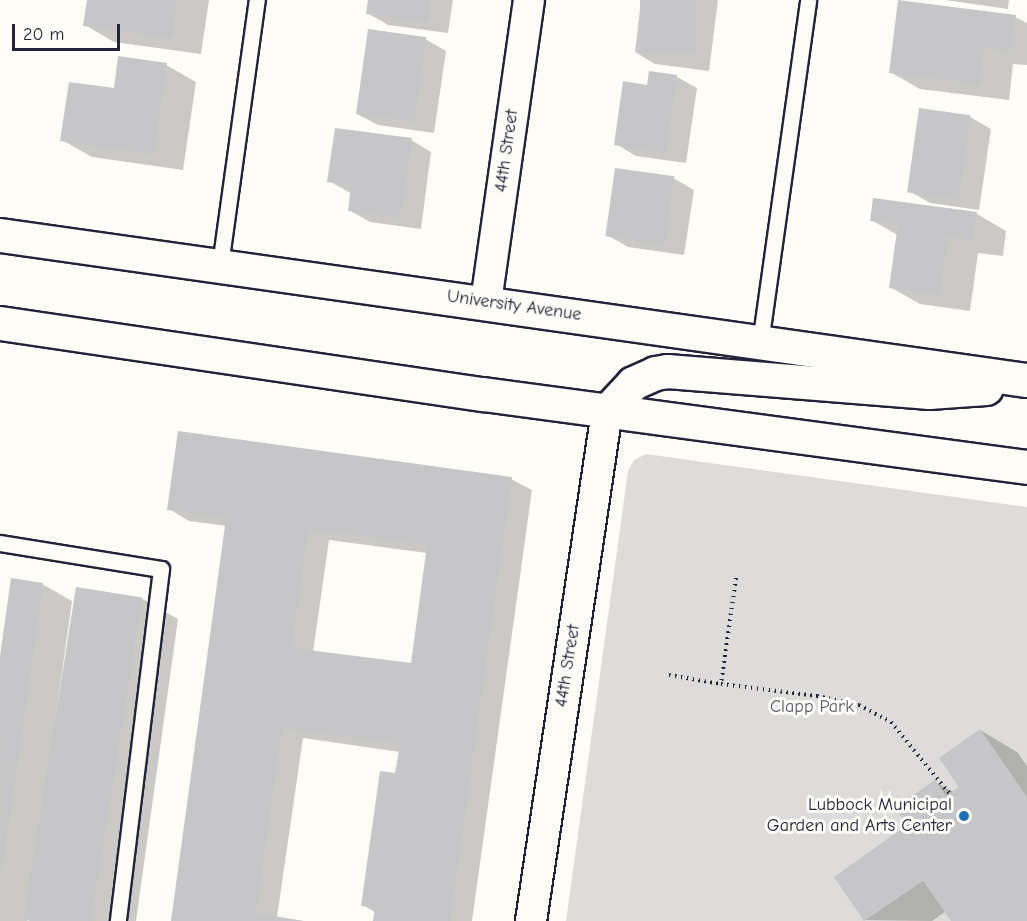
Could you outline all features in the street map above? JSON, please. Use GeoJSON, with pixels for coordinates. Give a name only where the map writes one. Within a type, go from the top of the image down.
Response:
{"type":"FeatureCollection","features":[{"type":"Feature","properties":{"kind":"main road","name":"University Avenue"},"geometry":{"type":"LineString","coordinates":[[0,234],[760,343],[1027,378]]}},
{"type":"Feature","properties":{"kind":"main road"},"geometry":{"type":"LineString","coordinates":[[0,326],[607,411],[1023,465]]}},
{"type":"Feature","properties":{"kind":"main road"},"geometry":{"type":"LineString","coordinates":[[607,411],[633,383],[655,373],[667,371],[929,392],[981,389],[1027,378]]}},
{"type":"Feature","properties":{"kind":"street","name":"44th Street"},"geometry":{"type":"LineString","coordinates":[[486,302],[529,0]]}},
{"type":"Feature","properties":{"kind":"street","name":"44th Street"},"geometry":{"type":"LineString","coordinates":[[531,921],[607,411]]}},
{"type":"Feature","properties":{"kind":"lane"},"geometry":{"type":"LineString","coordinates":[[220,265],[257,0]]}},
{"type":"Feature","properties":{"kind":"lane"},"geometry":{"type":"LineString","coordinates":[[760,343],[808,0]]}},
{"type":"Feature","properties":{"kind":"lane"},"geometry":{"type":"LineString","coordinates":[[0,543],[161,569],[118,921]]}},
{"type":"Feature","properties":{"kind":"path"},"geometry":{"type":"LineString","coordinates":[[721,684],[736,578]]}},
{"type":"Feature","properties":{"kind":"path"},"geometry":{"type":"LineString","coordinates":[[669,675],[817,696],[859,705],[891,722],[949,794]]}},
{"type":"Feature","properties":{"kind":"green space","name":"Clapp Park"},"geometry":{"type":"Polygon","coordinates":[[[646,454],[1027,507],[1027,921],[566,921],[628,471],[634,460],[646,454]]]}},
{"type":"Feature","properties":{"kind":"building"},"geometry":{"type":"Polygon","coordinates":[[[87,0],[177,0],[172,38],[83,26],[87,0]]]}},
{"type":"Feature","properties":{"kind":"building"},"geometry":{"type":"Polygon","coordinates":[[[368,0],[431,0],[428,22],[366,14],[368,0]]]}},
{"type":"Feature","properties":{"kind":"building"},"geometry":{"type":"Polygon","coordinates":[[[640,0],[696,0],[696,53],[640,53],[640,0]]]}},
{"type":"Feature","properties":{"kind":"building"},"geometry":{"type":"Polygon","coordinates":[[[898,0],[1016,15],[1011,51],[984,48],[980,84],[889,73],[898,0]]]}},
{"type":"Feature","properties":{"kind":"building"},"geometry":{"type":"Polygon","coordinates":[[[368,29],[426,37],[414,122],[356,114],[368,29]]]}},
{"type":"Feature","properties":{"kind":"building"},"geometry":{"type":"Polygon","coordinates":[[[118,56],[167,63],[154,154],[60,141],[69,82],[114,88],[118,56]]]}},
{"type":"Feature","properties":{"kind":"building"},"geometry":{"type":"Polygon","coordinates":[[[649,71],[677,75],[666,153],[614,145],[623,81],[647,85],[649,71]]]}},
{"type":"Feature","properties":{"kind":"building"},"geometry":{"type":"Polygon","coordinates":[[[919,108],[970,115],[959,199],[907,192],[919,108]]]}},
{"type":"Feature","properties":{"kind":"building"},"geometry":{"type":"Polygon","coordinates":[[[335,128],[412,138],[400,218],[348,211],[351,186],[327,182],[335,128]]]}},
{"type":"Feature","properties":{"kind":"building"},"geometry":{"type":"Polygon","coordinates":[[[615,168],[674,176],[665,245],[605,236],[615,168]]]}},
{"type":"Feature","properties":{"kind":"building"},"geometry":{"type":"Polygon","coordinates":[[[873,198],[977,212],[973,240],[948,237],[940,295],[889,288],[898,224],[870,221],[873,198]]]}},
{"type":"Feature","properties":{"kind":"building"},"geometry":{"type":"Polygon","coordinates":[[[178,431],[512,477],[450,921],[373,921],[375,908],[361,906],[380,771],[395,773],[400,744],[282,728],[256,913],[304,921],[171,921],[226,518],[167,510],[178,431]],[[308,529],[292,648],[411,663],[427,545],[308,529]]]}},
{"type":"Feature","properties":{"kind":"building"},"geometry":{"type":"Polygon","coordinates":[[[11,578],[43,583],[1,879],[0,656],[11,578]]]}},
{"type":"Feature","properties":{"kind":"building"},"geometry":{"type":"Polygon","coordinates":[[[76,587],[142,597],[91,921],[23,920],[76,587]]]}},
{"type":"Feature","properties":{"kind":"building","name":"Lubbock Municipal Garden and Arts Center"},"geometry":{"type":"Polygon","coordinates":[[[980,729],[1027,797],[1027,921],[951,921],[923,881],[864,921],[834,877],[907,825],[895,808],[935,780],[946,796],[959,787],[939,758],[980,729]]]}},
{"type":"Feature","properties":{"kind":"place","name":"Lubbock Municipal Garden and Arts Center"},"geometry":{"type":"Point","coordinates":[964,816]}}]}
